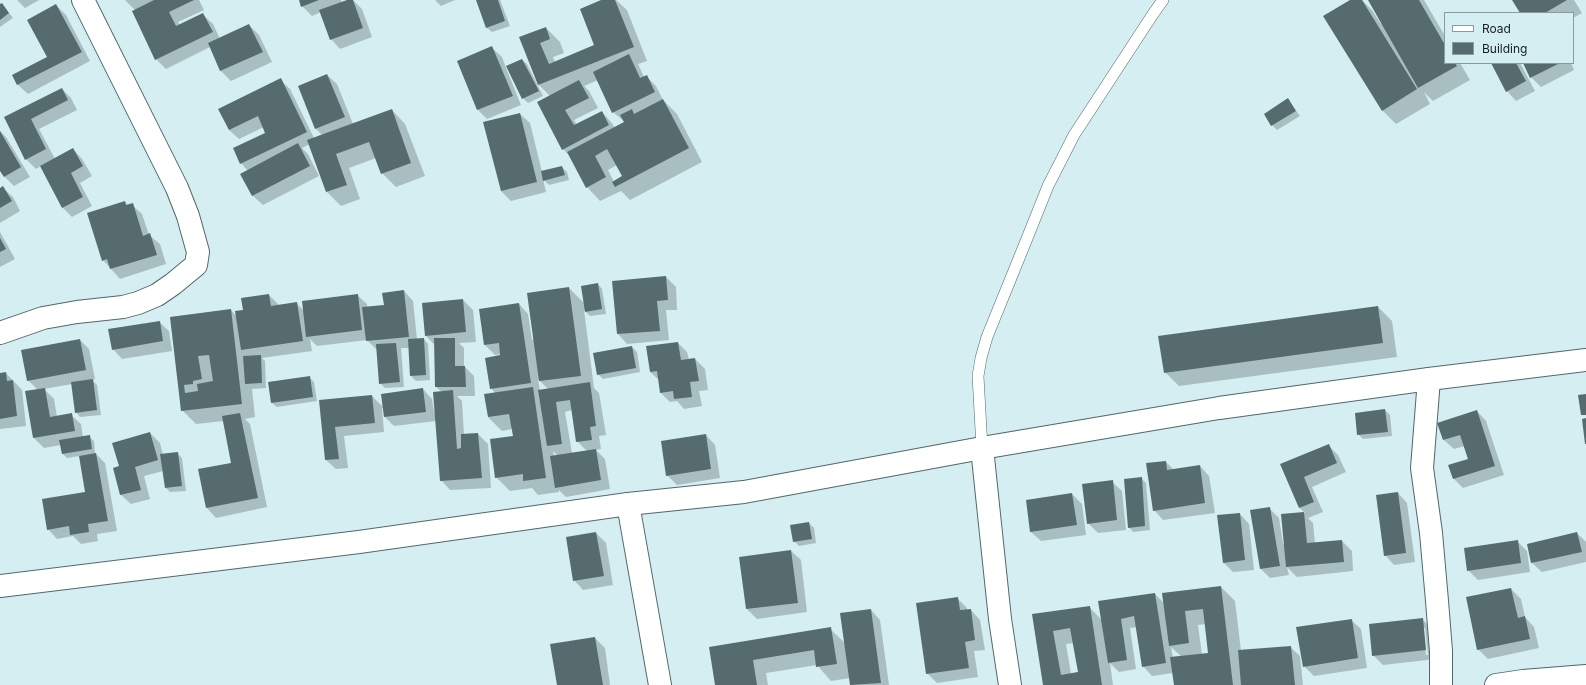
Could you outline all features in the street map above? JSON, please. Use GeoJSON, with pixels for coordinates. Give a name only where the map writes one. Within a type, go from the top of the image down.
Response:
{"type":"FeatureCollection","features":[{"type":"Feature","properties":{"kind":"main road"},"geometry":{"type":"LineString","coordinates":[[0,333],[43,318],[77,312],[123,307],[138,303],[156,295],[174,284],[196,266],[198,252],[188,216],[177,188],[84,0]]}},
{"type":"Feature","properties":{"kind":"main road"},"geometry":{"type":"LineString","coordinates":[[0,586],[359,542],[628,504],[744,492],[982,448],[1219,408],[1429,379],[1586,360]]}},
{"type":"Feature","properties":{"kind":"main road"},"geometry":{"type":"LineString","coordinates":[[1429,379],[1422,468],[1431,533],[1437,601],[1441,651],[1440,685]]}},
{"type":"Feature","properties":{"kind":"main road"},"geometry":{"type":"LineString","coordinates":[[982,448],[1000,619],[1010,685]]}},
{"type":"Feature","properties":{"kind":"main road"},"geometry":{"type":"LineString","coordinates":[[628,504],[660,685]]}},
{"type":"Feature","properties":{"kind":"main road"},"geometry":{"type":"LineString","coordinates":[[1496,685],[1523,681],[1586,676]]}},
{"type":"Feature","properties":{"kind":"lane"},"geometry":{"type":"LineString","coordinates":[[982,448],[978,376],[981,358],[987,337],[1028,234],[1048,186],[1074,135],[1148,20],[1163,0]]}},
{"type":"Feature","properties":{"kind":"building"},"geometry":{"type":"Polygon","coordinates":[[[154,0],[194,0],[169,12],[176,26],[203,13],[213,32],[155,60],[132,11],[154,0]]]}},
{"type":"Feature","properties":{"kind":"building"},"geometry":{"type":"Polygon","coordinates":[[[299,0],[319,0],[301,7],[299,0]]]}},
{"type":"Feature","properties":{"kind":"building"},"geometry":{"type":"Polygon","coordinates":[[[347,0],[353,0],[363,28],[330,40],[319,10],[347,0]]]}},
{"type":"Feature","properties":{"kind":"building"},"geometry":{"type":"Polygon","coordinates":[[[476,0],[498,0],[505,21],[486,28],[476,0]]]}},
{"type":"Feature","properties":{"kind":"building"},"geometry":{"type":"Polygon","coordinates":[[[601,0],[615,0],[634,47],[538,85],[519,37],[546,27],[550,39],[540,43],[549,64],[594,45],[580,9],[601,0]]]}},
{"type":"Feature","properties":{"kind":"building"},"geometry":{"type":"Polygon","coordinates":[[[1350,0],[1362,0],[1417,89],[1382,111],[1323,16],[1350,0]]]}},
{"type":"Feature","properties":{"kind":"building"},"geometry":{"type":"Polygon","coordinates":[[[1368,0],[1419,0],[1444,43],[1444,64],[1456,64],[1457,66],[1418,88],[1368,0]]]}},
{"type":"Feature","properties":{"kind":"building"},"geometry":{"type":"Polygon","coordinates":[[[1512,0],[1567,0],[1547,12],[1519,12],[1512,0]]]}},
{"type":"Feature","properties":{"kind":"building"},"geometry":{"type":"Polygon","coordinates":[[[2,3],[9,13],[0,20],[0,4],[2,3]]]}},
{"type":"Feature","properties":{"kind":"building"},"geometry":{"type":"Polygon","coordinates":[[[56,4],[82,52],[17,85],[12,75],[47,57],[27,20],[56,4]]]}},
{"type":"Feature","properties":{"kind":"building"},"geometry":{"type":"Polygon","coordinates":[[[249,24],[263,52],[220,71],[208,43],[249,24]]]}},
{"type":"Feature","properties":{"kind":"building"},"geometry":{"type":"Polygon","coordinates":[[[492,46],[513,96],[477,110],[457,61],[492,46]]]}},
{"type":"Feature","properties":{"kind":"building"},"geometry":{"type":"Polygon","coordinates":[[[629,54],[640,78],[647,75],[655,92],[612,113],[593,72],[629,54]]]}},
{"type":"Feature","properties":{"kind":"building"},"geometry":{"type":"Polygon","coordinates":[[[522,59],[539,91],[522,99],[506,66],[522,59]]]}},
{"type":"Feature","properties":{"kind":"building"},"geometry":{"type":"Polygon","coordinates":[[[1492,64],[1517,64],[1526,81],[1506,92],[1492,64]]]}},
{"type":"Feature","properties":{"kind":"building"},"geometry":{"type":"Polygon","coordinates":[[[1523,64],[1558,64],[1530,78],[1523,64]]]}},
{"type":"Feature","properties":{"kind":"building"},"geometry":{"type":"Polygon","coordinates":[[[327,74],[345,117],[315,129],[298,86],[327,74]]]}},
{"type":"Feature","properties":{"kind":"building"},"geometry":{"type":"Polygon","coordinates":[[[281,78],[307,132],[240,164],[233,148],[265,133],[258,116],[229,130],[218,109],[281,78]]]}},
{"type":"Feature","properties":{"kind":"building"},"geometry":{"type":"Polygon","coordinates":[[[579,80],[589,98],[565,110],[574,125],[602,111],[609,125],[562,150],[537,102],[579,80]]]}},
{"type":"Feature","properties":{"kind":"building"},"geometry":{"type":"Polygon","coordinates":[[[62,88],[68,100],[31,119],[46,149],[25,160],[4,117],[62,88]]]}},
{"type":"Feature","properties":{"kind":"building"},"geometry":{"type":"Polygon","coordinates":[[[1288,98],[1296,111],[1271,126],[1264,114],[1288,98]]]}},
{"type":"Feature","properties":{"kind":"building"},"geometry":{"type":"Polygon","coordinates":[[[663,99],[689,148],[615,187],[612,182],[622,176],[607,149],[595,156],[606,177],[586,188],[567,152],[624,122],[620,115],[632,109],[634,114],[663,99]]]}},
{"type":"Feature","properties":{"kind":"building"},"geometry":{"type":"Polygon","coordinates":[[[392,109],[411,163],[381,174],[369,142],[336,154],[347,185],[326,192],[307,140],[392,109]]]}},
{"type":"Feature","properties":{"kind":"building"},"geometry":{"type":"Polygon","coordinates":[[[520,113],[537,182],[501,191],[483,122],[520,113]]]}},
{"type":"Feature","properties":{"kind":"building"},"geometry":{"type":"Polygon","coordinates":[[[0,131],[21,167],[4,177],[0,171],[0,131]]]}},
{"type":"Feature","properties":{"kind":"building"},"geometry":{"type":"Polygon","coordinates":[[[298,143],[310,166],[252,196],[240,174],[298,143]]]}},
{"type":"Feature","properties":{"kind":"building"},"geometry":{"type":"Polygon","coordinates":[[[73,148],[83,166],[71,173],[83,197],[62,208],[40,166],[73,148]]]}},
{"type":"Feature","properties":{"kind":"building"},"geometry":{"type":"Polygon","coordinates":[[[562,166],[565,175],[543,181],[541,171],[562,166]]]}},
{"type":"Feature","properties":{"kind":"building"},"geometry":{"type":"Polygon","coordinates":[[[3,186],[12,201],[0,208],[0,188],[3,186]]]}},
{"type":"Feature","properties":{"kind":"building"},"geometry":{"type":"Polygon","coordinates":[[[125,201],[126,205],[133,203],[143,236],[150,233],[157,255],[110,269],[107,259],[102,261],[87,213],[125,201]]]}},
{"type":"Feature","properties":{"kind":"building"},"geometry":{"type":"Polygon","coordinates":[[[0,238],[6,249],[0,252],[0,238]]]}},
{"type":"Feature","properties":{"kind":"building"},"geometry":{"type":"Polygon","coordinates":[[[666,276],[668,300],[657,301],[660,331],[617,334],[612,281],[666,276]]]}},
{"type":"Feature","properties":{"kind":"building"},"geometry":{"type":"Polygon","coordinates":[[[598,283],[602,309],[585,312],[581,286],[598,283]]]}},
{"type":"Feature","properties":{"kind":"building"},"geometry":{"type":"Polygon","coordinates":[[[569,287],[581,376],[539,381],[527,293],[569,287]]]}},
{"type":"Feature","properties":{"kind":"building"},"geometry":{"type":"Polygon","coordinates":[[[404,290],[409,337],[366,341],[362,307],[384,305],[382,293],[404,290]]]}},
{"type":"Feature","properties":{"kind":"building"},"geometry":{"type":"Polygon","coordinates":[[[269,294],[271,306],[297,302],[303,341],[241,350],[235,311],[243,310],[241,298],[269,294]]]}},
{"type":"Feature","properties":{"kind":"building"},"geometry":{"type":"Polygon","coordinates":[[[358,294],[362,330],[306,337],[302,301],[358,294]]]}},
{"type":"Feature","properties":{"kind":"building"},"geometry":{"type":"Polygon","coordinates":[[[463,299],[466,332],[425,336],[422,303],[463,299]]]}},
{"type":"Feature","properties":{"kind":"building"},"geometry":{"type":"Polygon","coordinates":[[[519,303],[531,383],[490,389],[485,358],[500,355],[499,343],[484,345],[479,309],[519,303]]]}},
{"type":"Feature","properties":{"kind":"building"},"geometry":{"type":"Polygon","coordinates":[[[1378,306],[1383,343],[1164,373],[1158,336],[1378,306]]]}},
{"type":"Feature","properties":{"kind":"building"},"geometry":{"type":"Polygon","coordinates":[[[231,309],[242,404],[181,411],[170,317],[231,309]],[[209,355],[198,356],[202,379],[193,381],[193,384],[184,385],[185,393],[198,391],[197,384],[213,381],[209,355]]]}},
{"type":"Feature","properties":{"kind":"building"},"geometry":{"type":"Polygon","coordinates":[[[160,321],[163,341],[112,350],[108,329],[160,321]]]}},
{"type":"Feature","properties":{"kind":"building"},"geometry":{"type":"Polygon","coordinates":[[[424,338],[426,375],[410,376],[408,339],[424,338]]]}},
{"type":"Feature","properties":{"kind":"building"},"geometry":{"type":"Polygon","coordinates":[[[434,338],[455,338],[455,366],[465,366],[466,387],[435,387],[434,338]]]}},
{"type":"Feature","properties":{"kind":"building"},"geometry":{"type":"Polygon","coordinates":[[[80,339],[86,370],[27,381],[21,350],[80,339]]]}},
{"type":"Feature","properties":{"kind":"building"},"geometry":{"type":"Polygon","coordinates":[[[678,342],[681,360],[695,358],[699,381],[690,382],[692,397],[674,399],[673,391],[660,393],[657,371],[650,372],[646,346],[678,342]]]}},
{"type":"Feature","properties":{"kind":"building"},"geometry":{"type":"Polygon","coordinates":[[[396,343],[400,382],[379,384],[376,344],[396,343]]]}},
{"type":"Feature","properties":{"kind":"building"},"geometry":{"type":"Polygon","coordinates":[[[632,346],[636,368],[597,375],[593,353],[632,346]]]}},
{"type":"Feature","properties":{"kind":"building"},"geometry":{"type":"Polygon","coordinates":[[[261,355],[262,383],[245,384],[243,356],[261,355]]]}},
{"type":"Feature","properties":{"kind":"building"},"geometry":{"type":"Polygon","coordinates":[[[6,372],[7,381],[13,380],[17,416],[0,419],[0,373],[6,372]]]}},
{"type":"Feature","properties":{"kind":"building"},"geometry":{"type":"Polygon","coordinates":[[[310,376],[313,397],[271,403],[268,382],[310,376]]]}},
{"type":"Feature","properties":{"kind":"building"},"geometry":{"type":"Polygon","coordinates":[[[93,379],[97,410],[75,413],[71,382],[93,379]]]}},
{"type":"Feature","properties":{"kind":"building"},"geometry":{"type":"Polygon","coordinates":[[[590,382],[596,426],[590,427],[592,440],[576,442],[570,400],[556,402],[562,444],[547,446],[538,390],[590,382]]]}},
{"type":"Feature","properties":{"kind":"building"},"geometry":{"type":"Polygon","coordinates":[[[533,387],[546,478],[523,481],[523,474],[495,478],[490,439],[513,436],[509,414],[488,417],[484,394],[533,387]]]}},
{"type":"Feature","properties":{"kind":"building"},"geometry":{"type":"Polygon","coordinates":[[[45,388],[50,417],[72,413],[75,431],[33,438],[25,391],[45,388]]]}},
{"type":"Feature","properties":{"kind":"building"},"geometry":{"type":"Polygon","coordinates":[[[423,388],[426,412],[384,417],[381,394],[423,388]]]}},
{"type":"Feature","properties":{"kind":"building"},"geometry":{"type":"Polygon","coordinates":[[[453,390],[457,449],[461,448],[461,434],[478,433],[482,478],[440,481],[433,392],[453,390]]]}},
{"type":"Feature","properties":{"kind":"building"},"geometry":{"type":"Polygon","coordinates":[[[1586,394],[1586,415],[1581,415],[1578,395],[1586,394]]]}},
{"type":"Feature","properties":{"kind":"building"},"geometry":{"type":"Polygon","coordinates":[[[372,395],[375,423],[335,427],[339,459],[325,460],[319,400],[372,395]]]}},
{"type":"Feature","properties":{"kind":"building"},"geometry":{"type":"Polygon","coordinates":[[[1385,409],[1388,432],[1357,435],[1355,413],[1385,409]]]}},
{"type":"Feature","properties":{"kind":"building"},"geometry":{"type":"Polygon","coordinates":[[[1477,410],[1495,466],[1453,479],[1448,465],[1468,459],[1460,435],[1443,440],[1437,423],[1477,410]]]}},
{"type":"Feature","properties":{"kind":"building"},"geometry":{"type":"Polygon","coordinates":[[[240,413],[258,498],[206,508],[198,469],[231,463],[222,416],[240,413]]]}},
{"type":"Feature","properties":{"kind":"building"},"geometry":{"type":"Polygon","coordinates":[[[1586,418],[1586,444],[1585,444],[1582,419],[1586,418]]]}},
{"type":"Feature","properties":{"kind":"building"},"geometry":{"type":"Polygon","coordinates":[[[150,432],[158,460],[135,467],[141,490],[120,495],[113,468],[119,466],[112,443],[150,432]]]}},
{"type":"Feature","properties":{"kind":"building"},"geometry":{"type":"Polygon","coordinates":[[[706,434],[711,469],[666,476],[661,441],[706,434]]]}},
{"type":"Feature","properties":{"kind":"building"},"geometry":{"type":"Polygon","coordinates":[[[90,435],[92,449],[62,454],[59,440],[90,435]]]}},
{"type":"Feature","properties":{"kind":"building"},"geometry":{"type":"Polygon","coordinates":[[[1329,444],[1337,463],[1304,477],[1314,502],[1299,508],[1280,464],[1329,444]]]}},
{"type":"Feature","properties":{"kind":"building"},"geometry":{"type":"Polygon","coordinates":[[[596,449],[601,480],[555,488],[550,456],[596,449]]]}},
{"type":"Feature","properties":{"kind":"building"},"geometry":{"type":"Polygon","coordinates":[[[178,452],[182,486],[165,488],[160,454],[178,452]]]}},
{"type":"Feature","properties":{"kind":"building"},"geometry":{"type":"Polygon","coordinates":[[[96,453],[108,521],[88,524],[89,532],[70,535],[69,526],[47,530],[42,499],[85,492],[79,456],[96,453]]]}},
{"type":"Feature","properties":{"kind":"building"},"geometry":{"type":"Polygon","coordinates":[[[1166,461],[1167,470],[1200,465],[1205,503],[1153,511],[1146,463],[1166,461]]]}},
{"type":"Feature","properties":{"kind":"building"},"geometry":{"type":"Polygon","coordinates":[[[1142,477],[1145,526],[1128,528],[1124,479],[1142,477]]]}},
{"type":"Feature","properties":{"kind":"building"},"geometry":{"type":"Polygon","coordinates":[[[1113,480],[1117,520],[1087,524],[1082,484],[1113,480]]]}},
{"type":"Feature","properties":{"kind":"building"},"geometry":{"type":"Polygon","coordinates":[[[1398,492],[1406,553],[1384,556],[1376,495],[1398,492]]]}},
{"type":"Feature","properties":{"kind":"building"},"geometry":{"type":"Polygon","coordinates":[[[1072,493],[1077,525],[1030,532],[1026,500],[1072,493]]]}},
{"type":"Feature","properties":{"kind":"building"},"geometry":{"type":"Polygon","coordinates":[[[1270,507],[1280,566],[1260,569],[1250,510],[1270,507]]]}},
{"type":"Feature","properties":{"kind":"building"},"geometry":{"type":"Polygon","coordinates":[[[1304,512],[1307,543],[1342,540],[1344,562],[1286,567],[1281,514],[1304,512]]]}},
{"type":"Feature","properties":{"kind":"building"},"geometry":{"type":"Polygon","coordinates":[[[1240,513],[1245,560],[1223,563],[1217,515],[1240,513]]]}},
{"type":"Feature","properties":{"kind":"building"},"geometry":{"type":"Polygon","coordinates":[[[809,522],[812,539],[793,542],[790,525],[809,522]]]}},
{"type":"Feature","properties":{"kind":"building"},"geometry":{"type":"Polygon","coordinates":[[[596,532],[604,576],[573,581],[566,537],[596,532]]]}},
{"type":"Feature","properties":{"kind":"building"},"geometry":{"type":"Polygon","coordinates":[[[1577,532],[1582,552],[1531,563],[1527,544],[1577,532]]]}},
{"type":"Feature","properties":{"kind":"building"},"geometry":{"type":"Polygon","coordinates":[[[1518,540],[1521,563],[1467,571],[1464,548],[1518,540]]]}},
{"type":"Feature","properties":{"kind":"building"},"geometry":{"type":"Polygon","coordinates":[[[791,550],[798,603],[746,609],[739,557],[791,550]]]}},
{"type":"Feature","properties":{"kind":"building"},"geometry":{"type":"Polygon","coordinates":[[[1221,586],[1233,685],[1174,685],[1170,657],[1208,653],[1203,609],[1185,611],[1189,643],[1169,646],[1162,593],[1221,586]]]}},
{"type":"Feature","properties":{"kind":"building"},"geometry":{"type":"Polygon","coordinates":[[[1511,588],[1518,618],[1525,616],[1530,639],[1477,650],[1466,597],[1511,588]]]}},
{"type":"Feature","properties":{"kind":"building"},"geometry":{"type":"Polygon","coordinates":[[[1155,593],[1166,663],[1142,667],[1134,616],[1121,619],[1127,660],[1108,663],[1098,601],[1155,593]]]}},
{"type":"Feature","properties":{"kind":"building"},"geometry":{"type":"Polygon","coordinates":[[[958,597],[960,610],[971,609],[975,640],[965,642],[969,668],[926,674],[916,603],[958,597]]]}},
{"type":"Feature","properties":{"kind":"building"},"geometry":{"type":"Polygon","coordinates":[[[1090,606],[1102,685],[1043,685],[1032,614],[1090,606]],[[1070,628],[1053,631],[1061,675],[1078,672],[1070,628]]]}},
{"type":"Feature","properties":{"kind":"building"},"geometry":{"type":"Polygon","coordinates":[[[871,609],[881,683],[850,685],[840,613],[871,609]]]}},
{"type":"Feature","properties":{"kind":"building"},"geometry":{"type":"Polygon","coordinates":[[[1423,618],[1426,650],[1372,656],[1369,624],[1423,618]]]}},
{"type":"Feature","properties":{"kind":"building"},"geometry":{"type":"Polygon","coordinates":[[[1352,619],[1358,658],[1303,667],[1296,627],[1352,619]]]}},
{"type":"Feature","properties":{"kind":"building"},"geometry":{"type":"Polygon","coordinates":[[[831,627],[837,664],[816,667],[814,650],[753,660],[757,685],[715,685],[709,647],[831,627]]]}},
{"type":"Feature","properties":{"kind":"building"},"geometry":{"type":"Polygon","coordinates":[[[595,637],[603,685],[557,685],[550,644],[595,637]]]}},
{"type":"Feature","properties":{"kind":"building"},"geometry":{"type":"Polygon","coordinates":[[[1291,646],[1295,685],[1241,685],[1238,650],[1291,646]]]}}]}
